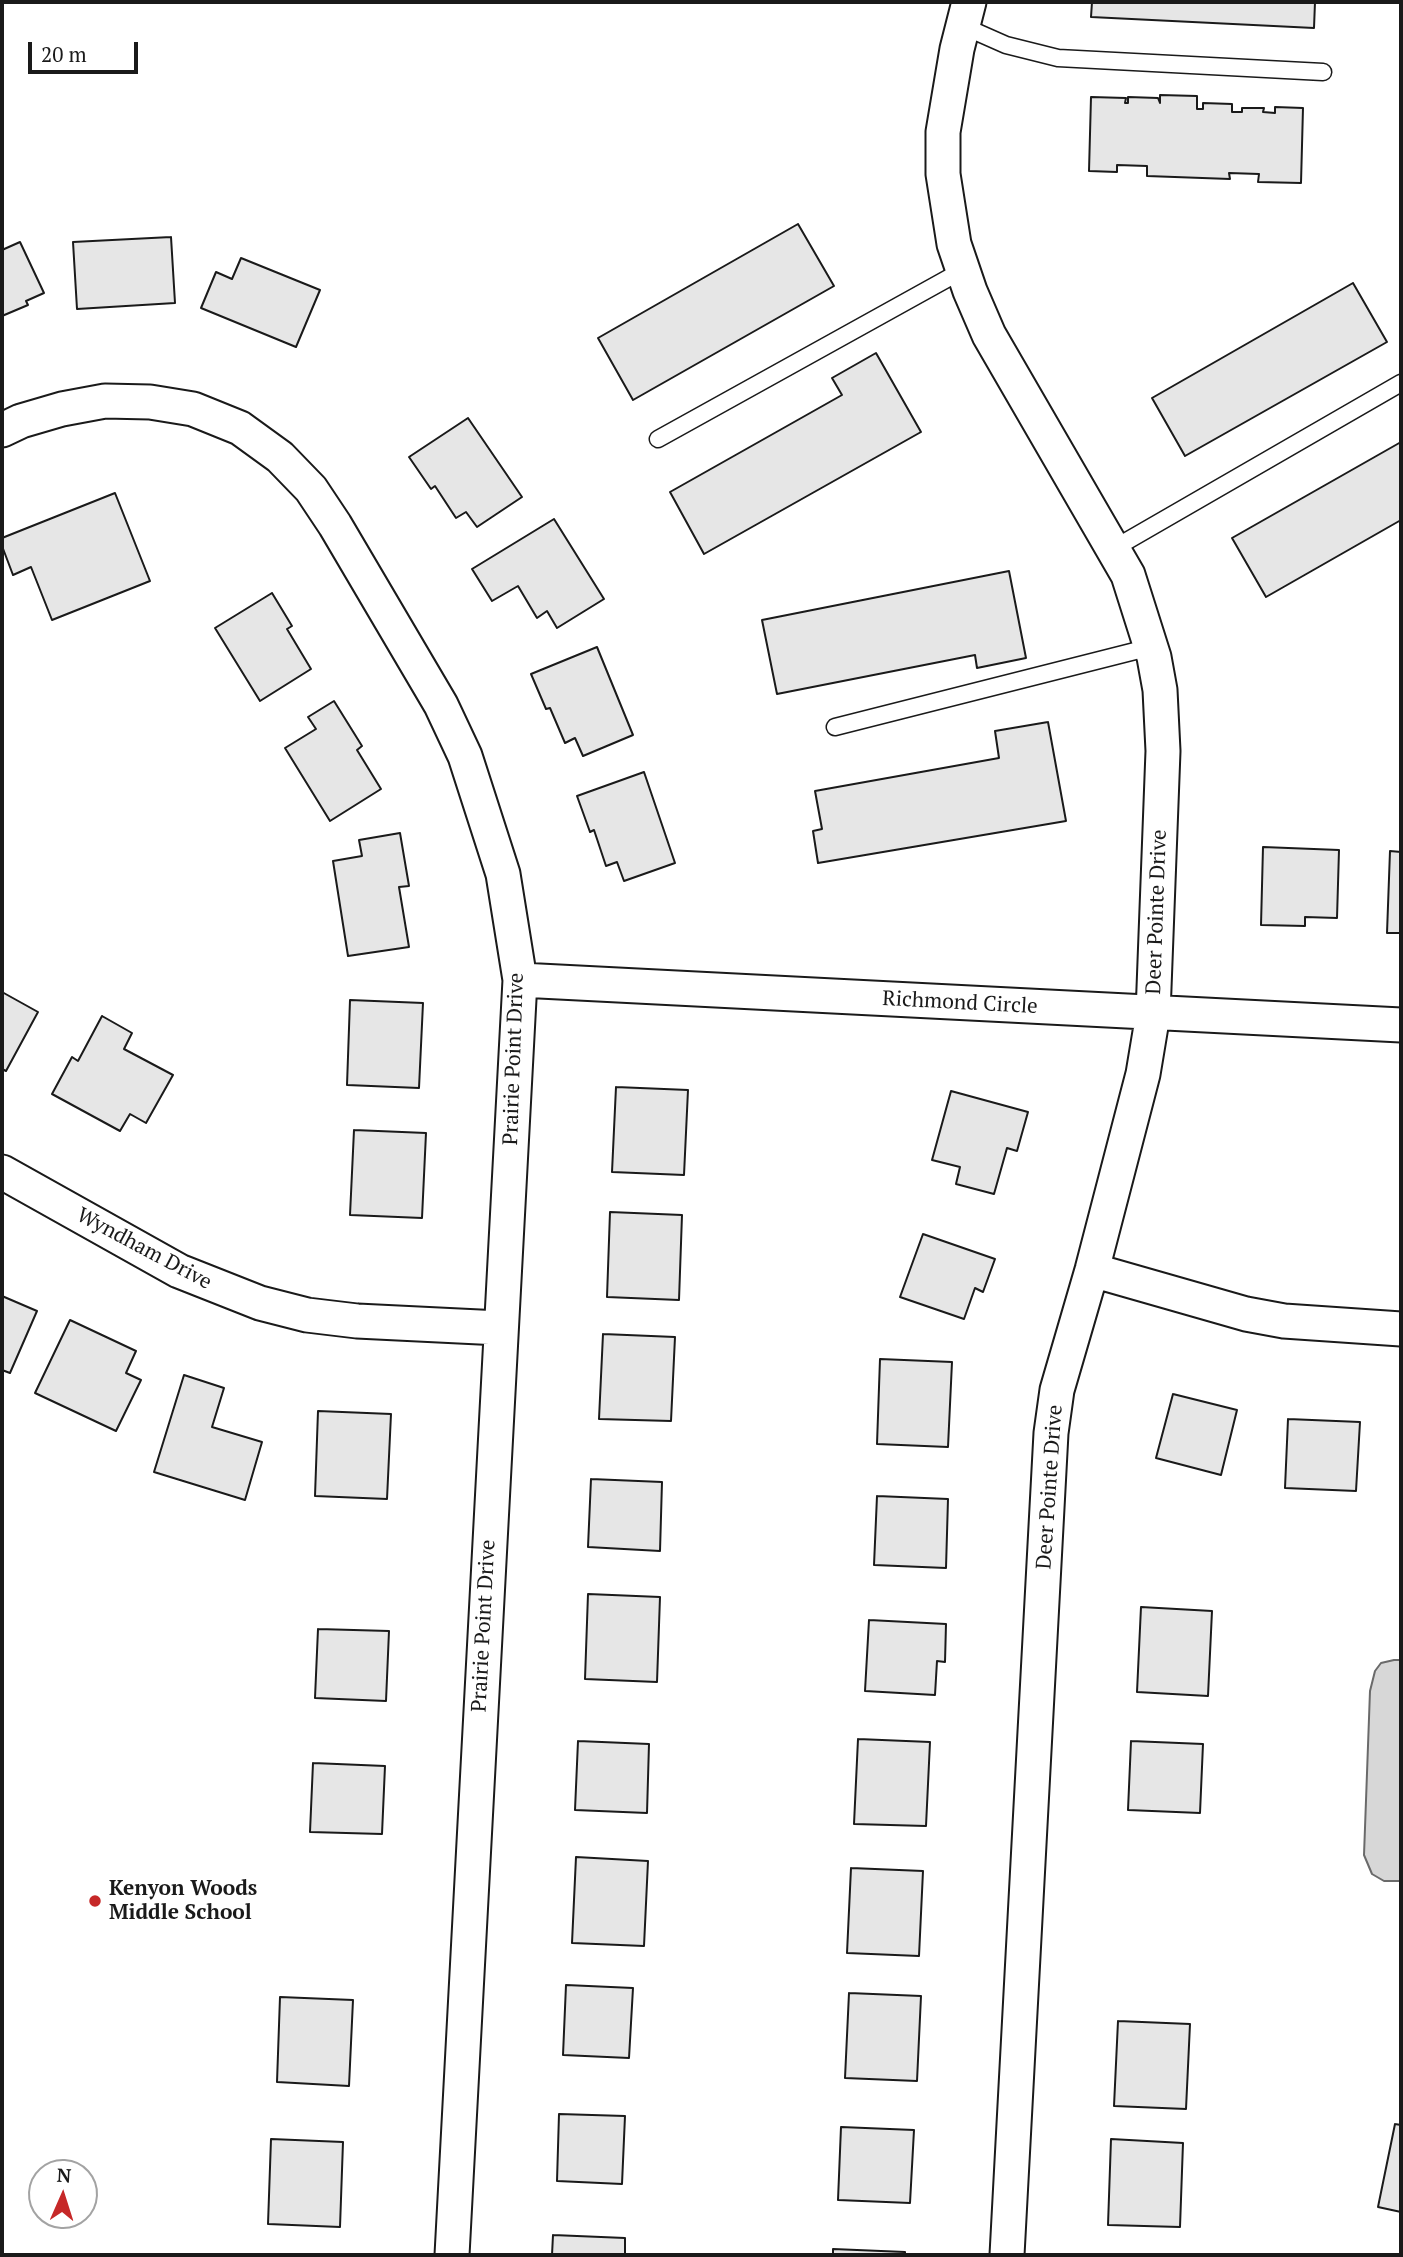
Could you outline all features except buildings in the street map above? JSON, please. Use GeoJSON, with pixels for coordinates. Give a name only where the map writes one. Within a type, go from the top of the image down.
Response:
{"type":"FeatureCollection","features":[{"type":"Feature","properties":{"kind":"street","name":"Deer Pointe Drive"},"geometry":{"type":"LineString","coordinates":[[966,14],[943,132],[943,174],[954,244],[989,335],[1128,576],[1151,647],[1160,691],[1163,751],[1153,1014],[1143,1074],[1092,1270],[1057,1390],[1051,1433],[1007,2255]]}},
{"type":"Feature","properties":{"kind":"street","name":"Prairie Point Drive"},"geometry":{"type":"LineString","coordinates":[[2,430],[20,421],[62,409],[105,401],[150,402],[193,409],[240,428],[280,457],[304,481],[335,525],[441,705],[465,756],[503,874],[520,980],[452,2255]]}},
{"type":"Feature","properties":{"kind":"street","name":"Richmond Circle"},"geometry":{"type":"LineString","coordinates":[[520,980],[1401,1026]]}},
{"type":"Feature","properties":{"kind":"street","name":"Wyndham Drive"},"geometry":{"type":"LineString","coordinates":[[2,1172],[178,1271],[261,1303],[307,1315],[357,1321],[500,1328]]}},
{"type":"Feature","properties":{"kind":"street"},"geometry":{"type":"LineString","coordinates":[[1092,1270],[1246,1314],[1284,1321],[1401,1329]]}},
{"type":"Feature","properties":{"kind":"lane"},"geometry":{"type":"LineString","coordinates":[[966,14],[1006,45],[1058,58],[1323,72]]}},
{"type":"Feature","properties":{"kind":"lane"},"geometry":{"type":"LineString","coordinates":[[658,439],[963,270]]}},
{"type":"Feature","properties":{"kind":"lane"},"geometry":{"type":"LineString","coordinates":[[1113,549],[1401,383]]}},
{"type":"Feature","properties":{"kind":"lane"},"geometry":{"type":"LineString","coordinates":[[835,727],[1151,647]]}},
{"type":"Feature","properties":{"kind":"shaded area"},"geometry":{"type":"Polygon","coordinates":[[[1401,1660],[1401,1881],[1384,1881],[1372,1874],[1364,1855],[1370,1691],[1375,1671],[1381,1663],[1401,1660]]]}},
{"type":"Feature","properties":{"kind":"place","name":"Kenyon Woods Middle School"},"geometry":{"type":"Point","coordinates":[95,1901]}}]}
